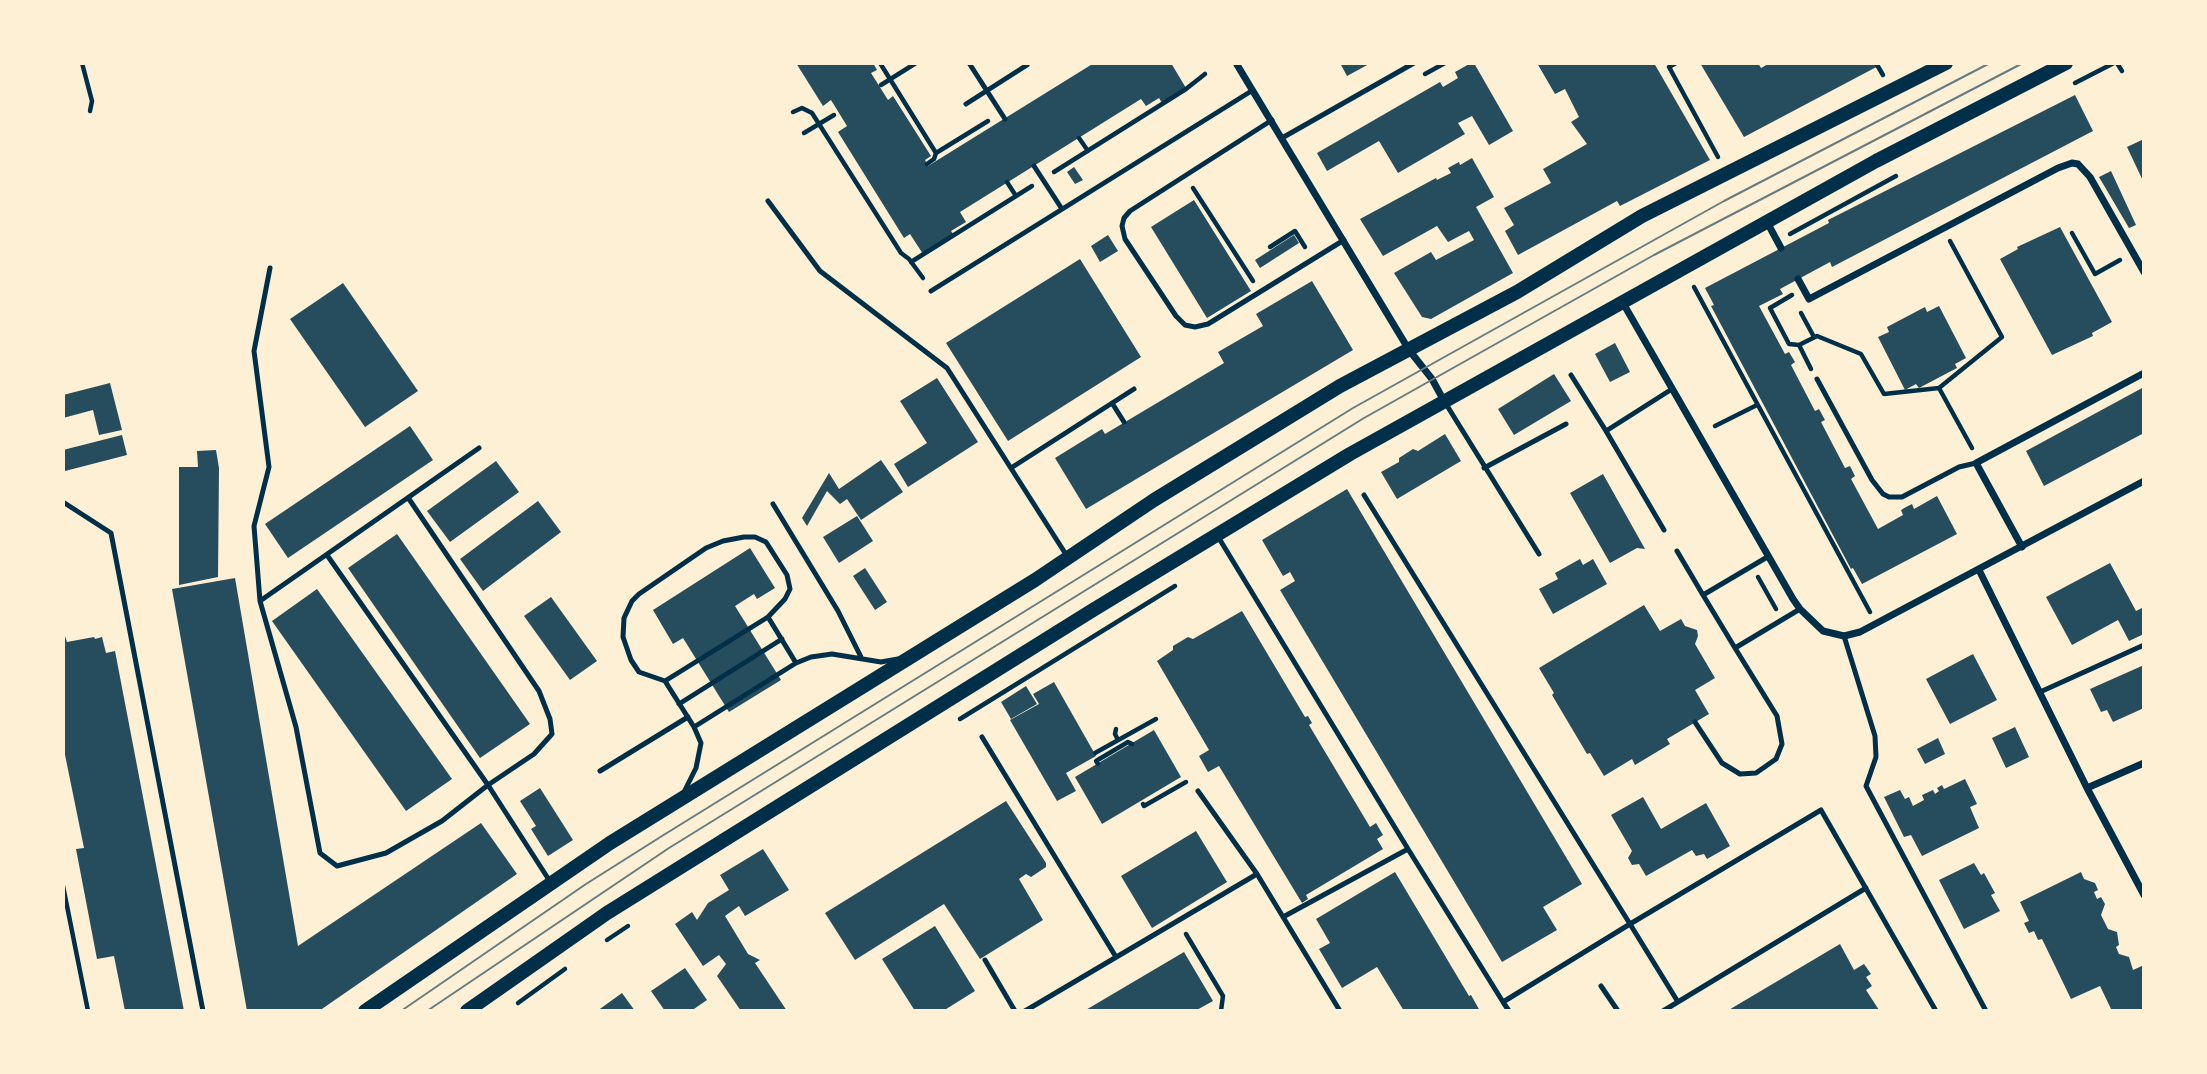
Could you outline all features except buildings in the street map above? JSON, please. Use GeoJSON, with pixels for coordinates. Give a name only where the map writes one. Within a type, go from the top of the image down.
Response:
{"type":"FeatureCollection","features":[{"type":"Feature","properties":{"kind":"main road"},"geometry":{"type":"LineString","coordinates":[[365,1011],[551,883],[677,802],[1340,386],[1517,292],[1642,216],[1946,63]]}},
{"type":"Feature","properties":{"kind":"main road"},"geometry":{"type":"LineString","coordinates":[[467,1011],[618,906],[1350,454],[1876,161],[2066,63]]}},
{"type":"Feature","properties":{"kind":"street"},"geometry":{"type":"LineString","coordinates":[[1236,63],[1409,350],[1432,379],[1444,401]]}},
{"type":"Feature","properties":{"kind":"street"},"geometry":{"type":"LineString","coordinates":[[1798,279],[1809,299],[2058,167],[2078,164],[2090,177],[2144,272]]}},
{"type":"Feature","properties":{"kind":"street"},"geometry":{"type":"LineString","coordinates":[[1767,222],[1779,244]]}},
{"type":"Feature","properties":{"kind":"street"},"geometry":{"type":"LineString","coordinates":[[1623,302],[1800,609],[1823,631],[1844,636],[1860,632],[2144,481]]}},
{"type":"Feature","properties":{"kind":"street"},"geometry":{"type":"LineString","coordinates":[[2022,547],[1977,462],[2144,373]]}},
{"type":"Feature","properties":{"kind":"street"},"geometry":{"type":"LineString","coordinates":[[1979,570],[2087,788],[2144,895]]}},
{"type":"Feature","properties":{"kind":"street"},"geometry":{"type":"LineString","coordinates":[[2087,788],[2144,763]]}},
{"type":"Feature","properties":{"kind":"lane"},"geometry":{"type":"LineString","coordinates":[[970,63],[1003,116]]}},
{"type":"Feature","properties":{"kind":"lane"},"geometry":{"type":"LineString","coordinates":[[1282,138],[1414,63]]}},
{"type":"Feature","properties":{"kind":"lane"},"geometry":{"type":"LineString","coordinates":[[966,104],[1027,65]]}},
{"type":"Feature","properties":{"kind":"lane"},"geometry":{"type":"LineString","coordinates":[[931,291],[1253,90]]}},
{"type":"Feature","properties":{"kind":"lane"},"geometry":{"type":"LineString","coordinates":[[1272,120],[1126,214],[1122,226],[1125,239],[1177,316],[1185,325],[1195,327],[1208,324],[1344,240]]}},
{"type":"Feature","properties":{"kind":"lane"},"geometry":{"type":"LineString","coordinates":[[1034,166],[1062,209]]}},
{"type":"Feature","properties":{"kind":"lane"},"geometry":{"type":"LineString","coordinates":[[768,201],[820,271],[947,368],[1069,558]]}},
{"type":"Feature","properties":{"kind":"lane"},"geometry":{"type":"LineString","coordinates":[[270,268],[254,351],[269,467],[254,526],[260,601],[296,727],[320,853],[337,866],[386,853],[442,821],[534,754],[552,734],[551,719],[539,691],[409,499]]}},
{"type":"Feature","properties":{"kind":"lane"},"geometry":{"type":"LineString","coordinates":[[1571,375],[1664,530]]}},
{"type":"Feature","properties":{"kind":"lane"},"geometry":{"type":"LineString","coordinates":[[1817,379],[1872,480],[1883,494],[1902,497],[1959,467],[1977,462]]}},
{"type":"Feature","properties":{"kind":"lane"},"geometry":{"type":"LineString","coordinates":[[1011,468],[1134,389]]}},
{"type":"Feature","properties":{"kind":"lane"},"geometry":{"type":"LineString","coordinates":[[1606,431],[1672,389]]}},
{"type":"Feature","properties":{"kind":"lane"},"geometry":{"type":"LineString","coordinates":[[1444,401],[1539,554]]}},
{"type":"Feature","properties":{"kind":"lane"},"geometry":{"type":"LineString","coordinates":[[1112,403],[1124,422]]}},
{"type":"Feature","properties":{"kind":"lane"},"geometry":{"type":"LineString","coordinates":[[1484,468],[1566,424]]}},
{"type":"Feature","properties":{"kind":"lane"},"geometry":{"type":"LineString","coordinates":[[260,601],[479,448]]}},
{"type":"Feature","properties":{"kind":"lane"},"geometry":{"type":"LineString","coordinates":[[1364,495],[1678,1002]]}},
{"type":"Feature","properties":{"kind":"lane"},"geometry":{"type":"LineString","coordinates":[[63,502],[111,533],[203,1011]]}},
{"type":"Feature","properties":{"kind":"lane"},"geometry":{"type":"LineString","coordinates":[[773,504],[838,611],[863,659]]}},
{"type":"Feature","properties":{"kind":"lane"},"geometry":{"type":"LineString","coordinates":[[1217,534],[1509,1011]]}},
{"type":"Feature","properties":{"kind":"lane"},"geometry":{"type":"LineString","coordinates":[[665,681],[768,617],[785,599],[790,589],[787,575],[766,542],[755,537],[744,537],[706,548],[639,594],[632,601],[624,618],[623,637],[631,660],[639,672],[665,681],[701,743],[696,768],[677,802]]}},
{"type":"Feature","properties":{"kind":"lane"},"geometry":{"type":"LineString","coordinates":[[1677,551],[1777,716],[1782,744],[1776,759],[1756,773],[1740,774],[1723,763],[1695,722]]}},
{"type":"Feature","properties":{"kind":"lane"},"geometry":{"type":"LineString","coordinates":[[327,555],[488,785],[551,883]]}},
{"type":"Feature","properties":{"kind":"lane"},"geometry":{"type":"LineString","coordinates":[[1703,595],[1769,556]]}},
{"type":"Feature","properties":{"kind":"lane"},"geometry":{"type":"LineString","coordinates":[[1735,648],[1800,609]]}},
{"type":"Feature","properties":{"kind":"lane"},"geometry":{"type":"LineString","coordinates":[[768,617],[796,663]]}},
{"type":"Feature","properties":{"kind":"lane"},"geometry":{"type":"LineString","coordinates":[[1844,636],[1875,736],[1876,757],[1866,786],[1986,1011]]}},
{"type":"Feature","properties":{"kind":"lane"},"geometry":{"type":"LineString","coordinates":[[679,704],[782,639]]}},
{"type":"Feature","properties":{"kind":"lane"},"geometry":{"type":"LineString","coordinates":[[2040,692],[2144,645]]}},
{"type":"Feature","properties":{"kind":"lane"},"geometry":{"type":"LineString","coordinates":[[694,727],[796,663],[821,654],[846,655],[881,662],[914,655]]}},
{"type":"Feature","properties":{"kind":"lane"},"geometry":{"type":"LineString","coordinates":[[600,771],[688,717]]}},
{"type":"Feature","properties":{"kind":"lane"},"geometry":{"type":"LineString","coordinates":[[982,737],[1116,957]]}},
{"type":"Feature","properties":{"kind":"lane"},"geometry":{"type":"LineString","coordinates":[[1198,792],[1257,874],[1340,1011]]}},
{"type":"Feature","properties":{"kind":"lane"},"geometry":{"type":"LineString","coordinates":[[1503,1002],[1821,810],[1936,1011]]}},
{"type":"Feature","properties":{"kind":"lane"},"geometry":{"type":"LineString","coordinates":[[1283,917],[1408,849]]}},
{"type":"Feature","properties":{"kind":"lane"},"geometry":{"type":"LineString","coordinates":[[1025,1011],[1257,874]]}},
{"type":"Feature","properties":{"kind":"lane"},"geometry":{"type":"LineString","coordinates":[[1663,1011],[1866,888]]}},
{"type":"Feature","properties":{"kind":"lane"},"geometry":{"type":"LineString","coordinates":[[985,960],[1015,1011]]}},
{"type":"Feature","properties":{"kind":"lane"},"geometry":{"type":"LineString","coordinates":[[1601,986],[1618,1011]]}},
{"type":"Feature","properties":{"kind":"path"},"geometry":{"type":"LineString","coordinates":[[82,63],[92,101],[90,111]]}},
{"type":"Feature","properties":{"kind":"path"},"geometry":{"type":"LineString","coordinates":[[880,63],[936,153]]}},
{"type":"Feature","properties":{"kind":"path"},"geometry":{"type":"LineString","coordinates":[[881,85],[916,63]]}},
{"type":"Feature","properties":{"kind":"path"},"geometry":{"type":"LineString","coordinates":[[1676,63],[1669,67],[1720,161]]}},
{"type":"Feature","properties":{"kind":"path"},"geometry":{"type":"LineString","coordinates":[[1877,63],[1883,76]]}},
{"type":"Feature","properties":{"kind":"path"},"geometry":{"type":"LineString","coordinates":[[2067,87],[2116,63],[2122,71]]}},
{"type":"Feature","properties":{"kind":"path"},"geometry":{"type":"LineString","coordinates":[[1193,82],[1205,74]]}},
{"type":"Feature","properties":{"kind":"path"},"geometry":{"type":"LineString","coordinates":[[793,112],[802,108],[809,110],[901,253],[909,259],[931,291]]}},
{"type":"Feature","properties":{"kind":"path"},"geometry":{"type":"LineString","coordinates":[[804,134],[834,115]]}},
{"type":"Feature","properties":{"kind":"path"},"geometry":{"type":"LineString","coordinates":[[927,164],[934,159],[936,153],[1003,116]]}},
{"type":"Feature","properties":{"kind":"path"},"geometry":{"type":"LineString","coordinates":[[1079,138],[1088,151]]}},
{"type":"Feature","properties":{"kind":"path"},"geometry":{"type":"LineString","coordinates":[[1779,244],[1903,172]]}},
{"type":"Feature","properties":{"kind":"path"},"geometry":{"type":"LineString","coordinates":[[1185,175],[1259,292]]}},
{"type":"Feature","properties":{"kind":"path"},"geometry":{"type":"LineString","coordinates":[[1007,183],[1016,196]]}},
{"type":"Feature","properties":{"kind":"path"},"geometry":{"type":"LineString","coordinates":[[1786,299],[1770,308],[1789,344],[1799,345],[1817,336],[1861,354],[1884,394],[1939,388],[2002,337],[1943,228]]}},
{"type":"Feature","properties":{"kind":"path"},"geometry":{"type":"LineString","coordinates":[[1270,247],[1295,231],[1311,252]]}},
{"type":"Feature","properties":{"kind":"path"},"geometry":{"type":"LineString","coordinates":[[2072,233],[2095,274],[2133,256]]}},
{"type":"Feature","properties":{"kind":"path"},"geometry":{"type":"LineString","coordinates":[[1684,292],[1703,282]]}},
{"type":"Feature","properties":{"kind":"path"},"geometry":{"type":"LineString","coordinates":[[1693,287],[1868,608]]}},
{"type":"Feature","properties":{"kind":"path"},"geometry":{"type":"LineString","coordinates":[[1801,314],[1814,337]]}},
{"type":"Feature","properties":{"kind":"path"},"geometry":{"type":"LineString","coordinates":[[1799,345],[1817,379]]}},
{"type":"Feature","properties":{"kind":"path"},"geometry":{"type":"LineString","coordinates":[[1939,388],[1977,462]]}},
{"type":"Feature","properties":{"kind":"path"},"geometry":{"type":"LineString","coordinates":[[1715,426],[1757,405]]}},
{"type":"Feature","properties":{"kind":"path"},"geometry":{"type":"LineString","coordinates":[[1751,566],[1782,620]]}},
{"type":"Feature","properties":{"kind":"path"},"geometry":{"type":"LineString","coordinates":[[956,721],[1179,583]]}},
{"type":"Feature","properties":{"kind":"path"},"geometry":{"type":"LineString","coordinates":[[1095,753],[1156,719]]}},
{"type":"Feature","properties":{"kind":"path"},"geometry":{"type":"LineString","coordinates":[[1116,729],[1118,740]]}},
{"type":"Feature","properties":{"kind":"path"},"geometry":{"type":"LineString","coordinates":[[1098,764],[1096,761],[1130,741],[1132,744]]}},
{"type":"Feature","properties":{"kind":"path"},"geometry":{"type":"LineString","coordinates":[[1111,744],[1115,751]]}},
{"type":"Feature","properties":{"kind":"path"},"geometry":{"type":"LineString","coordinates":[[1143,804],[1144,807],[1191,779]]}},
{"type":"Feature","properties":{"kind":"path"},"geometry":{"type":"LineString","coordinates":[[63,886],[88,1011]]}},
{"type":"Feature","properties":{"kind":"path"},"geometry":{"type":"LineString","coordinates":[[1178,921],[1223,996],[1221,1011]]}},
{"type":"Feature","properties":{"kind":"path"},"geometry":{"type":"LineString","coordinates":[[596,947],[630,924]]}},
{"type":"Feature","properties":{"kind":"path"},"geometry":{"type":"LineString","coordinates":[[516,1004],[574,962]]}},
{"type":"Feature","properties":{"kind":"tram line"},"geometry":{"type":"LineString","coordinates":[[401,1011],[586,884],[1353,408],[1724,201],[1990,63]]}},
{"type":"Feature","properties":{"kind":"tram line"},"geometry":{"type":"LineString","coordinates":[[427,1011],[669,848],[1364,418],[1654,255],[2023,63]]}}]}
